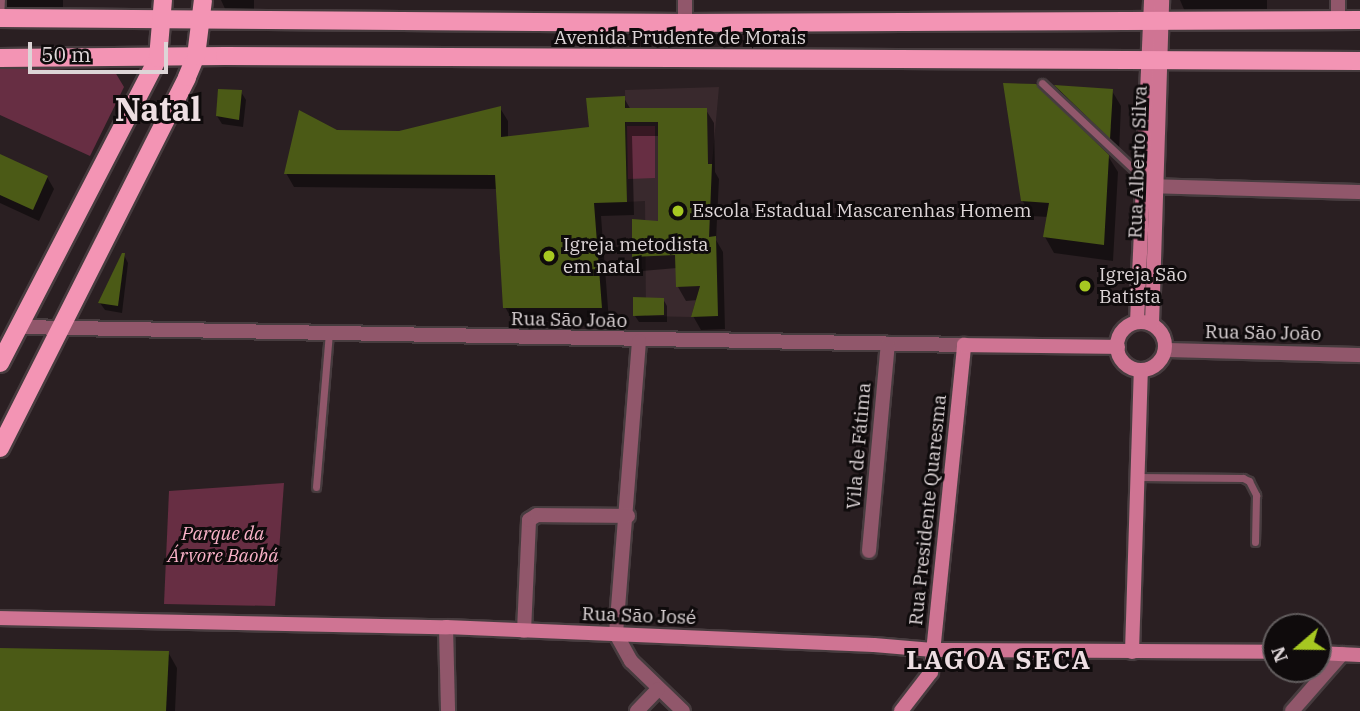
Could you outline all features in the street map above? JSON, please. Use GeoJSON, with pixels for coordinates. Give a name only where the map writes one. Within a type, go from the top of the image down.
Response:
{"type":"FeatureCollection","features":[{"type":"Feature","properties":{"kind":"main road"},"geometry":{"type":"LineString","coordinates":[[0,363],[158,58],[163,0]]}},
{"type":"Feature","properties":{"kind":"main road"},"geometry":{"type":"LineString","coordinates":[[0,448],[197,56],[203,0]]}},
{"type":"Feature","properties":{"kind":"main road","name":"Rua Alberto Silva"},"geometry":{"type":"LineString","coordinates":[[1151,0],[1156,20]]}},
{"type":"Feature","properties":{"kind":"main road","name":"Rua Alberto Silva"},"geometry":{"type":"LineString","coordinates":[[1144,323],[1156,20],[1162,0]]}},
{"type":"Feature","properties":{"kind":"main road","name":"Avenida Prudente de Morais"},"geometry":{"type":"LineString","coordinates":[[0,18],[685,23],[1360,20]]}},
{"type":"Feature","properties":{"kind":"main road","name":"Avenida Prudente de Morais"},"geometry":{"type":"LineString","coordinates":[[0,58],[197,56],[1360,61]]}},
{"type":"Feature","properties":{"kind":"main road"},"geometry":{"type":"LineString","coordinates":[[1144,323],[1162,335],[1165,350],[1156,365],[1141,370],[1126,364],[1118,347],[1124,329],[1144,323]]}},
{"type":"Feature","properties":{"kind":"main road","name":"Rua São João"},"geometry":{"type":"LineString","coordinates":[[964,345],[1118,347]]}},
{"type":"Feature","properties":{"kind":"main road","name":"Rua Presidente Quaresma"},"geometry":{"type":"LineString","coordinates":[[901,711],[931,672],[964,345]]}},
{"type":"Feature","properties":{"kind":"main road"},"geometry":{"type":"LineString","coordinates":[[1132,652],[1141,370]]}},
{"type":"Feature","properties":{"kind":"main road","name":"Rua São José"},"geometry":{"type":"LineString","coordinates":[[0,618],[446,627],[874,645],[933,650],[1262,652]]}},
{"type":"Feature","properties":{"kind":"main road"},"geometry":{"type":"LineString","coordinates":[[1332,654],[1360,655]]}},
{"type":"Feature","properties":{"kind":"street"},"geometry":{"type":"LineString","coordinates":[[685,0],[685,23]]}},
{"type":"Feature","properties":{"kind":"street"},"geometry":{"type":"LineString","coordinates":[[1338,0],[1338,19]]}},
{"type":"Feature","properties":{"kind":"street"},"geometry":{"type":"LineString","coordinates":[[1149,184],[1360,192]]}},
{"type":"Feature","properties":{"kind":"street","name":"Rua São João"},"geometry":{"type":"LineString","coordinates":[[19,327],[639,341],[964,345]]}},
{"type":"Feature","properties":{"kind":"street"},"geometry":{"type":"LineString","coordinates":[[639,341],[628,516],[616,634],[631,661],[683,711]]}},
{"type":"Feature","properties":{"kind":"street","name":"Vila de Fátima"},"geometry":{"type":"LineString","coordinates":[[869,551],[888,344]]}},
{"type":"Feature","properties":{"kind":"street","name":"Rua São João"},"geometry":{"type":"LineString","coordinates":[[1165,350],[1360,355]]}},
{"type":"Feature","properties":{"kind":"street"},"geometry":{"type":"LineString","coordinates":[[524,631],[529,520],[537,515],[628,516]]}},
{"type":"Feature","properties":{"kind":"street"},"geometry":{"type":"LineString","coordinates":[[446,627],[448,711]]}},
{"type":"Feature","properties":{"kind":"street"},"geometry":{"type":"LineString","coordinates":[[1292,711],[1342,654]]}},
{"type":"Feature","properties":{"kind":"street"},"geometry":{"type":"LineString","coordinates":[[637,711],[658,689]]}},
{"type":"Feature","properties":{"kind":"lane"},"geometry":{"type":"LineString","coordinates":[[0,18],[1,0]]}},
{"type":"Feature","properties":{"kind":"lane"},"geometry":{"type":"LineString","coordinates":[[1042,83],[1149,184]]}},
{"type":"Feature","properties":{"kind":"lane"},"geometry":{"type":"LineString","coordinates":[[316,487],[329,333]]}},
{"type":"Feature","properties":{"kind":"lane"},"geometry":{"type":"LineString","coordinates":[[1137,477],[1243,478],[1249,481],[1256,495],[1255,542]]}},
{"type":"Feature","properties":{"kind":"shaded area","name":"Escola Estadual Mascarenhas Homem"},"geometry":{"type":"Polygon","coordinates":[[[719,87],[712,164],[709,254],[691,317],[646,316],[645,201],[627,202],[625,90],[719,87]]]}},
{"type":"Feature","properties":{"kind":"green space"},"geometry":{"type":"Polygon","coordinates":[[[0,67],[115,72],[124,87],[90,156],[0,115],[0,67]]]}},
{"type":"Feature","properties":{"kind":"green space"},"geometry":{"type":"Polygon","coordinates":[[[627,126],[655,126],[655,178],[628,179],[627,126]]]}},
{"type":"Feature","properties":{"kind":"green space","name":"Parque da Árvore Baobá"},"geometry":{"type":"Polygon","coordinates":[[[284,483],[275,606],[164,604],[169,491],[284,483]]]}},
{"type":"Feature","properties":{"kind":"building"},"geometry":{"type":"Polygon","coordinates":[[[1003,83],[1036,84],[1109,155],[1104,245],[1043,237],[1049,203],[1021,201],[1003,83]]]}},
{"type":"Feature","properties":{"kind":"building"},"geometry":{"type":"Polygon","coordinates":[[[1054,85],[1113,89],[1110,139],[1054,85]]]}},
{"type":"Feature","properties":{"kind":"building"},"geometry":{"type":"Polygon","coordinates":[[[218,89],[242,90],[239,120],[216,116],[218,89]]]}},
{"type":"Feature","properties":{"kind":"building"},"geometry":{"type":"Polygon","coordinates":[[[625,96],[625,108],[707,108],[708,164],[712,164],[709,237],[716,236],[718,316],[691,317],[700,286],[676,287],[675,255],[632,257],[632,219],[658,221],[658,122],[625,122],[627,202],[594,203],[602,308],[503,308],[495,175],[284,174],[299,110],[337,130],[399,131],[501,106],[501,137],[589,127],[586,98],[625,96]]]}},
{"type":"Feature","properties":{"kind":"building"},"geometry":{"type":"Polygon","coordinates":[[[0,154],[48,176],[33,210],[0,195],[0,154]]]}},
{"type":"Feature","properties":{"kind":"building"},"geometry":{"type":"Polygon","coordinates":[[[122,253],[125,253],[118,306],[98,303],[122,253]]]}},
{"type":"Feature","properties":{"kind":"building"},"geometry":{"type":"Polygon","coordinates":[[[633,297],[664,298],[664,315],[633,316],[633,297]]]}},
{"type":"Feature","properties":{"kind":"building"},"geometry":{"type":"Polygon","coordinates":[[[0,648],[169,651],[166,711],[0,711],[0,648]]]}},
{"type":"Feature","properties":{"kind":"place","name":"Escola Estadual Mascarenhas Homem"},"geometry":{"type":"Point","coordinates":[678,211]}},
{"type":"Feature","properties":{"kind":"place","name":"Igreja metodista em natal"},"geometry":{"type":"Point","coordinates":[549,256]}},
{"type":"Feature","properties":{"kind":"place","name":"Igreja São Batista"},"geometry":{"type":"Point","coordinates":[1085,286]}},
{"type":"Feature","properties":{"kind":"district","name":"Natal"},"geometry":{"type":"Point","coordinates":[158,109]}},
{"type":"Feature","properties":{"kind":"district","name":"LAGOA SECA"},"geometry":{"type":"Point","coordinates":[999,660]}}]}
